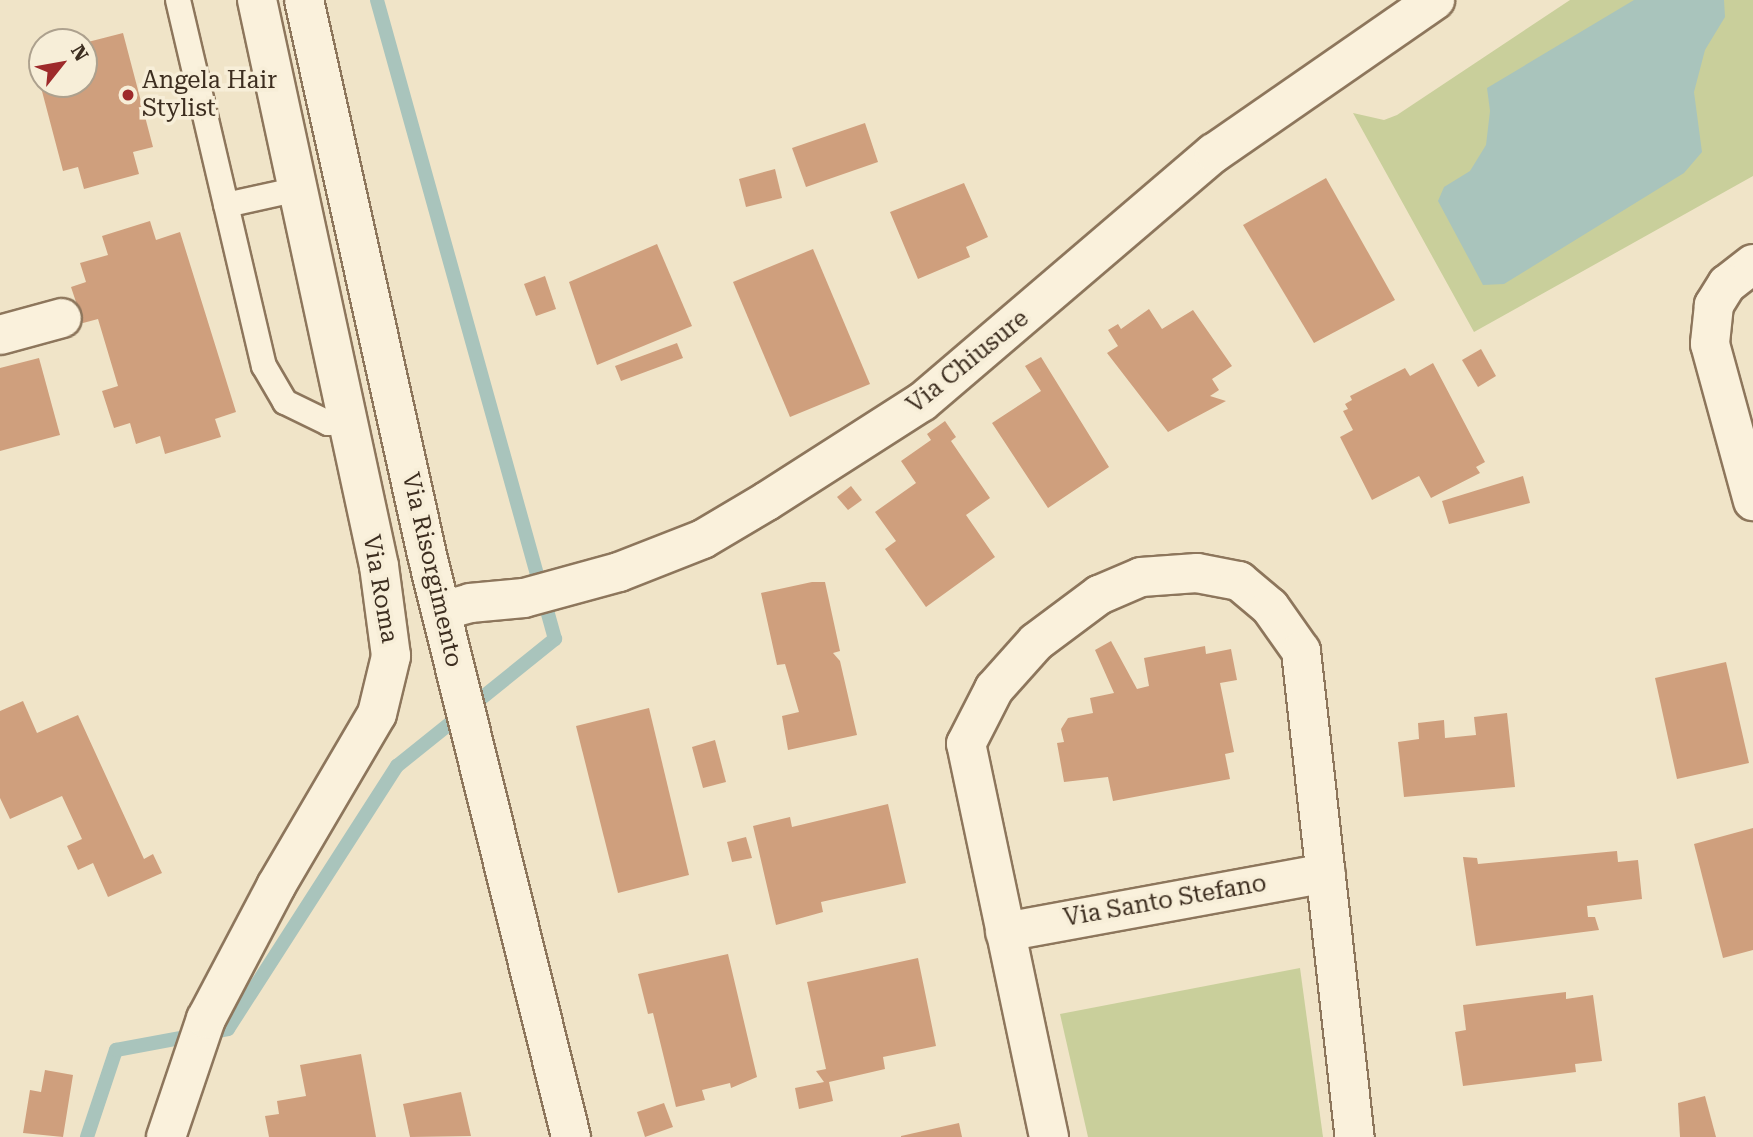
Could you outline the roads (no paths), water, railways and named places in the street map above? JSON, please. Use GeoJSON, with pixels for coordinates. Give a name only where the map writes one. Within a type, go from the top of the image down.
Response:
{"type":"FeatureCollection","features":[{"type":"Feature","properties":{"kind":"street","name":"Via Roma"},"geometry":{"type":"LineString","coordinates":[[166,1137],[179,1092],[206,1019],[276,886],[355,757],[377,714],[387,680],[390,629],[257,0]]}},
{"type":"Feature","properties":{"kind":"street","name":"Via Risorgimento"},"geometry":{"type":"LineString","coordinates":[[304,0],[441,611],[571,1137]]}},
{"type":"Feature","properties":{"kind":"street","name":"Via Chiusure"},"geometry":{"type":"LineString","coordinates":[[441,611],[470,603],[524,598],[586,581],[684,548],[768,501],[922,402],[1214,153],[1310,82],[1435,0]]}},
{"type":"Feature","properties":{"kind":"street"},"geometry":{"type":"LineString","coordinates":[[1753,264],[1727,284],[1714,305],[1710,344],[1753,501]]}},
{"type":"Feature","properties":{"kind":"street"},"geometry":{"type":"LineString","coordinates":[[0,335],[62,318]]}},
{"type":"Feature","properties":{"kind":"street"},"geometry":{"type":"LineString","coordinates":[[1049,1137],[966,744],[994,690],[1036,642],[1099,595],[1141,577],[1197,573],[1238,581],[1270,607],[1301,651],[1355,1137]]}},
{"type":"Feature","properties":{"kind":"street","name":"Via Santo Stefano"},"geometry":{"type":"LineString","coordinates":[[1004,932],[1326,873]]}},
{"type":"Feature","properties":{"kind":"lane"},"geometry":{"type":"LineString","coordinates":[[178,0],[264,366],[285,402],[328,423],[346,419]]}},
{"type":"Feature","properties":{"kind":"lane"},"geometry":{"type":"LineString","coordinates":[[226,205],[299,189]]}},
{"type":"Feature","properties":{"kind":"water"},"geometry":{"type":"Polygon","coordinates":[[[1634,0],[1724,0],[1725,17],[1705,50],[1694,92],[1702,152],[1684,173],[1504,284],[1483,285],[1438,201],[1444,187],[1470,171],[1486,145],[1490,111],[1487,88],[1634,0]]]}},
{"type":"Feature","properties":{"kind":"waterway"},"geometry":{"type":"LineString","coordinates":[[87,1137],[116,1050],[228,1029],[397,766],[555,639],[377,0]]}},
{"type":"Feature","properties":{"kind":"place","name":"Angela Hair Stylist"},"geometry":{"type":"Point","coordinates":[128,95]}}]}
